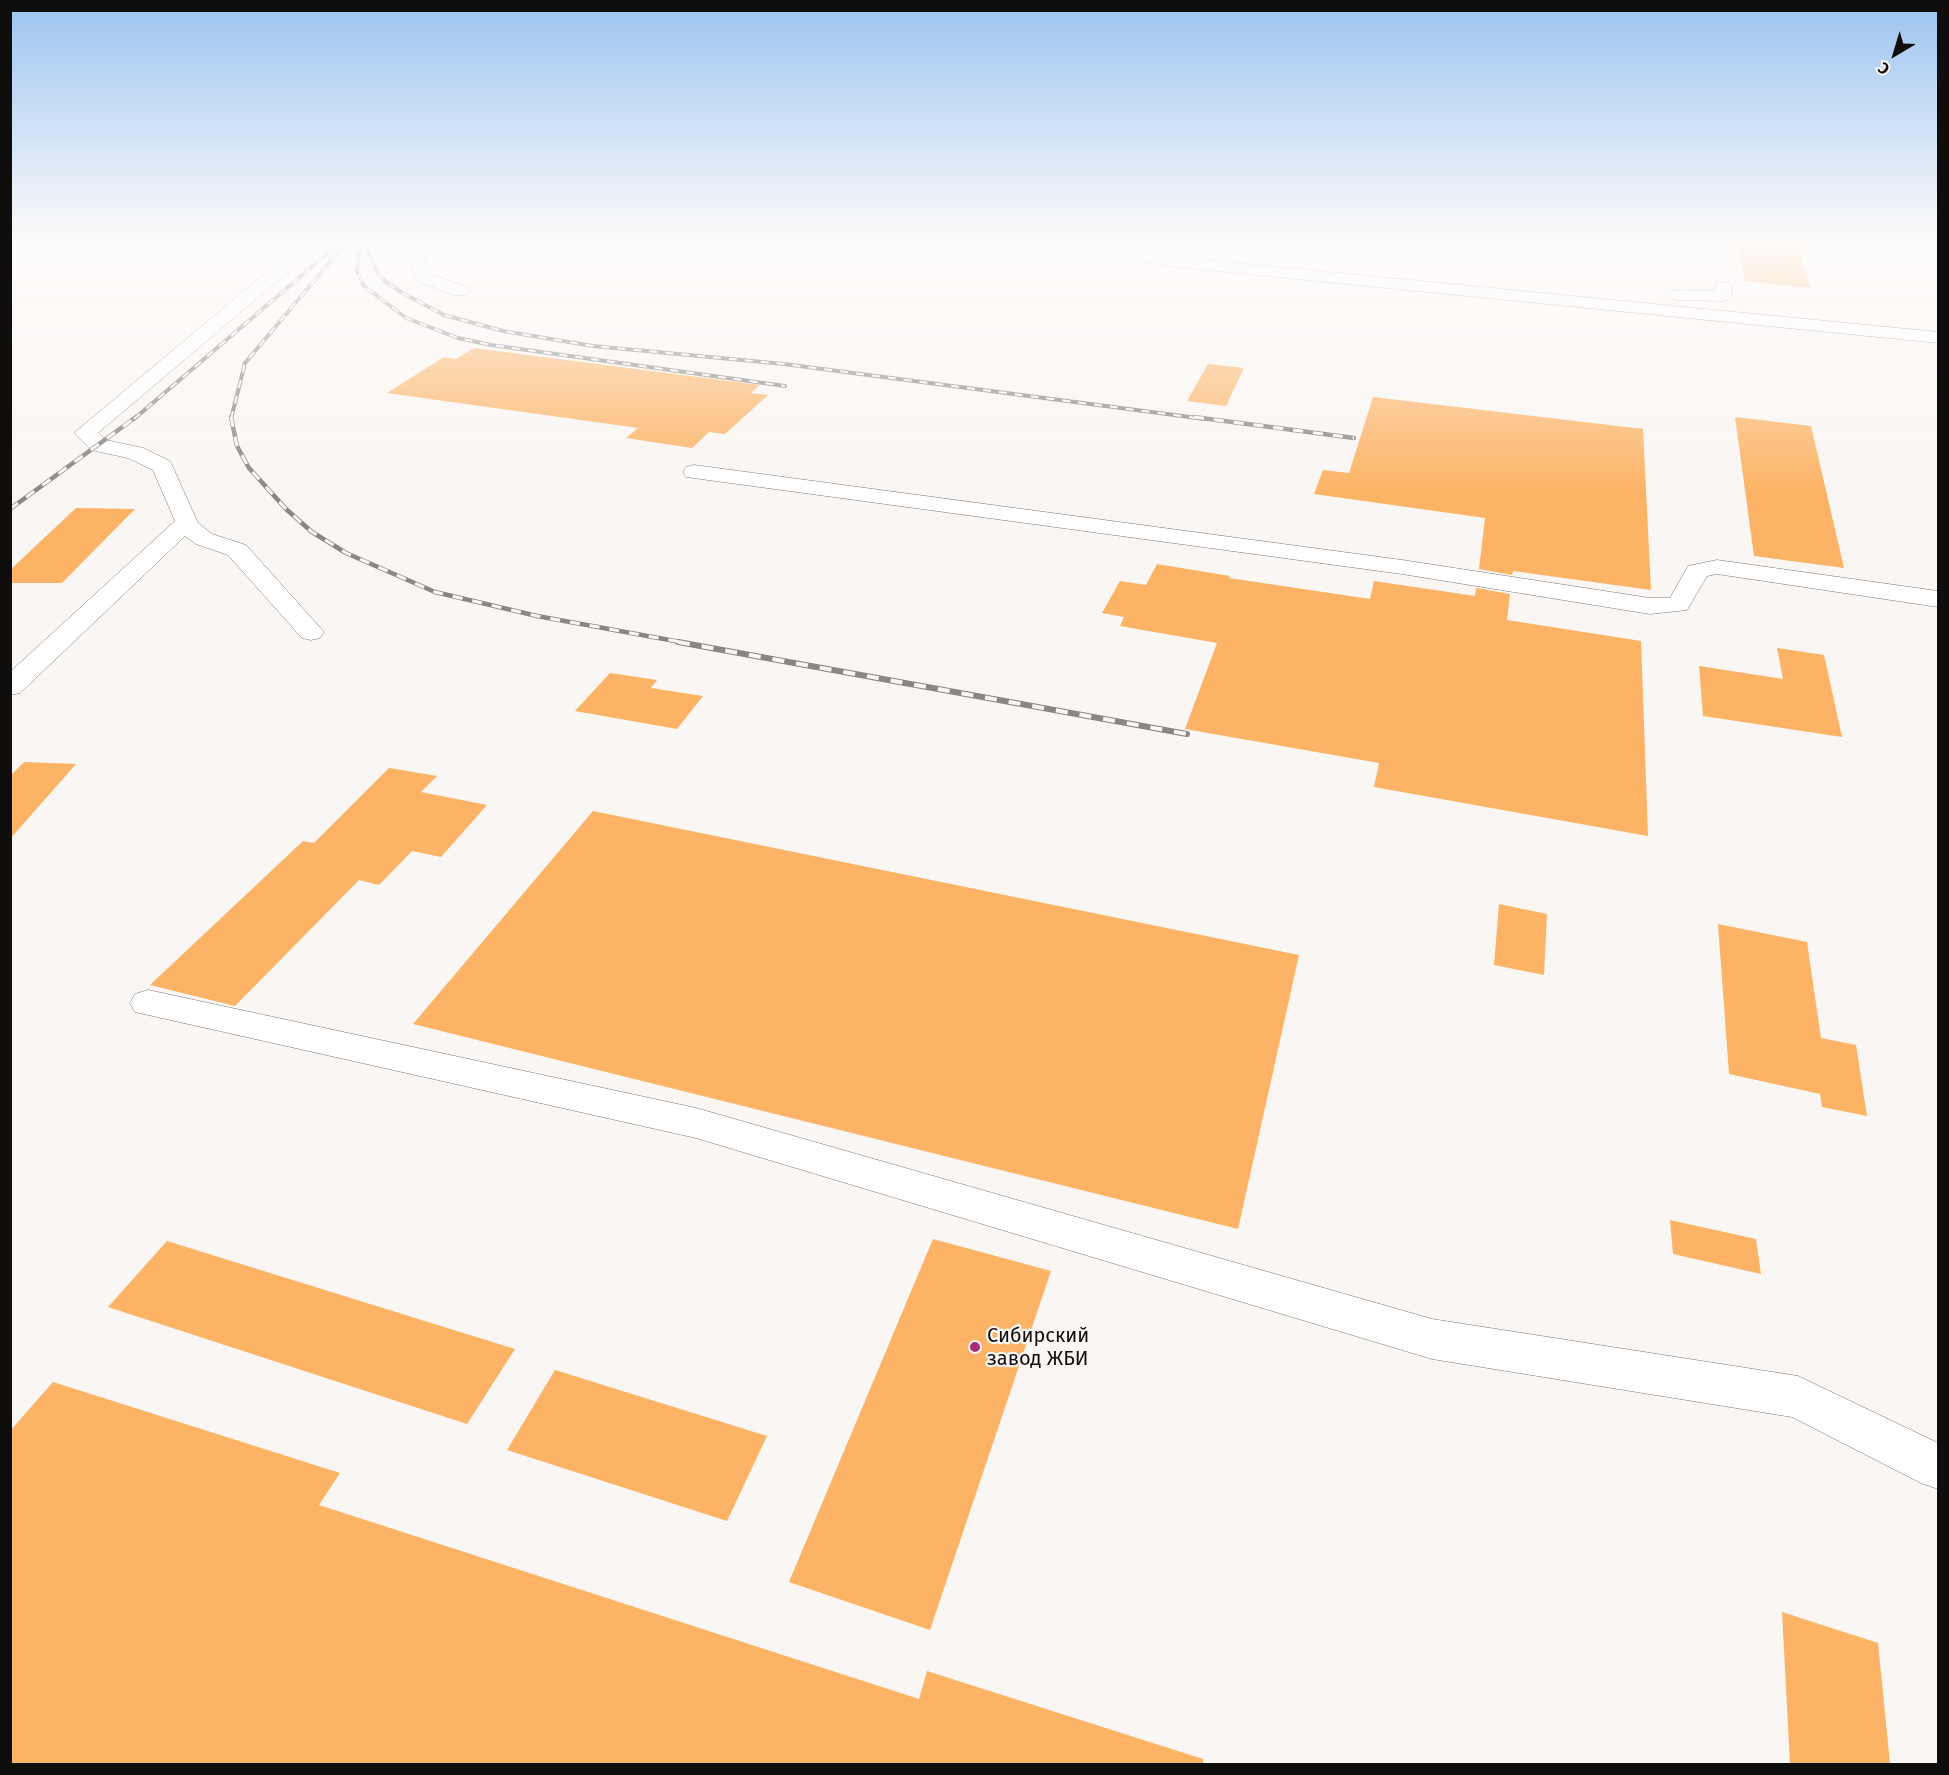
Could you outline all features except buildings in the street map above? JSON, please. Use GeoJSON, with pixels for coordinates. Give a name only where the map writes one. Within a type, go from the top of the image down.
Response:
{"type":"FeatureCollection","features":[{"type":"Feature","properties":{"kind":"lane"},"geometry":{"type":"LineString","coordinates":[[10,687],[187,522],[162,466],[135,453],[99,446],[85,433],[213,326]]}},
{"type":"Feature","properties":{"kind":"lane"},"geometry":{"type":"LineString","coordinates":[[1816,326],[1938,338]]}},
{"type":"Feature","properties":{"kind":"lane"},"geometry":{"type":"LineString","coordinates":[[694,472],[1402,567],[1650,606],[1678,605],[1693,582],[1697,571],[1717,567],[1938,599]]}},
{"type":"Feature","properties":{"kind":"lane"},"geometry":{"type":"LineString","coordinates":[[185,525],[204,539],[237,550],[311,632]]}},
{"type":"Feature","properties":{"kind":"lane"},"geometry":{"type":"LineString","coordinates":[[148,1003],[696,1123],[1432,1339],[1798,1397],[1938,1467]]}},
{"type":"Feature","properties":{"kind":"railway"},"geometry":{"type":"LineString","coordinates":[[134,419],[243,326]]}},
{"type":"Feature","properties":{"kind":"railway"},"geometry":{"type":"LineString","coordinates":[[231,418],[245,363],[276,326]]}},
{"type":"Feature","properties":{"kind":"railway"},"geometry":{"type":"LineString","coordinates":[[426,326],[458,338],[491,345],[785,386]]}},
{"type":"Feature","properties":{"kind":"railway"},"geometry":{"type":"LineString","coordinates":[[484,326],[593,346],[784,364],[1205,419]]}},
{"type":"Feature","properties":{"kind":"railway"},"geometry":{"type":"LineString","coordinates":[[10,509],[136,417]]}},
{"type":"Feature","properties":{"kind":"railway"},"geometry":{"type":"LineString","coordinates":[[1194,417],[1354,438]]}},
{"type":"Feature","properties":{"kind":"railway"},"geometry":{"type":"LineString","coordinates":[[231,418],[237,446],[249,468],[286,509],[312,532],[346,553],[435,592],[537,616],[686,643]]}},
{"type":"Feature","properties":{"kind":"railway"},"geometry":{"type":"LineString","coordinates":[[678,642],[1187,734]]}},
{"type":"Feature","properties":{"kind":"place","name":"Сибирский завод ЖБИ"},"geometry":{"type":"Point","coordinates":[975,1347]}}]}
